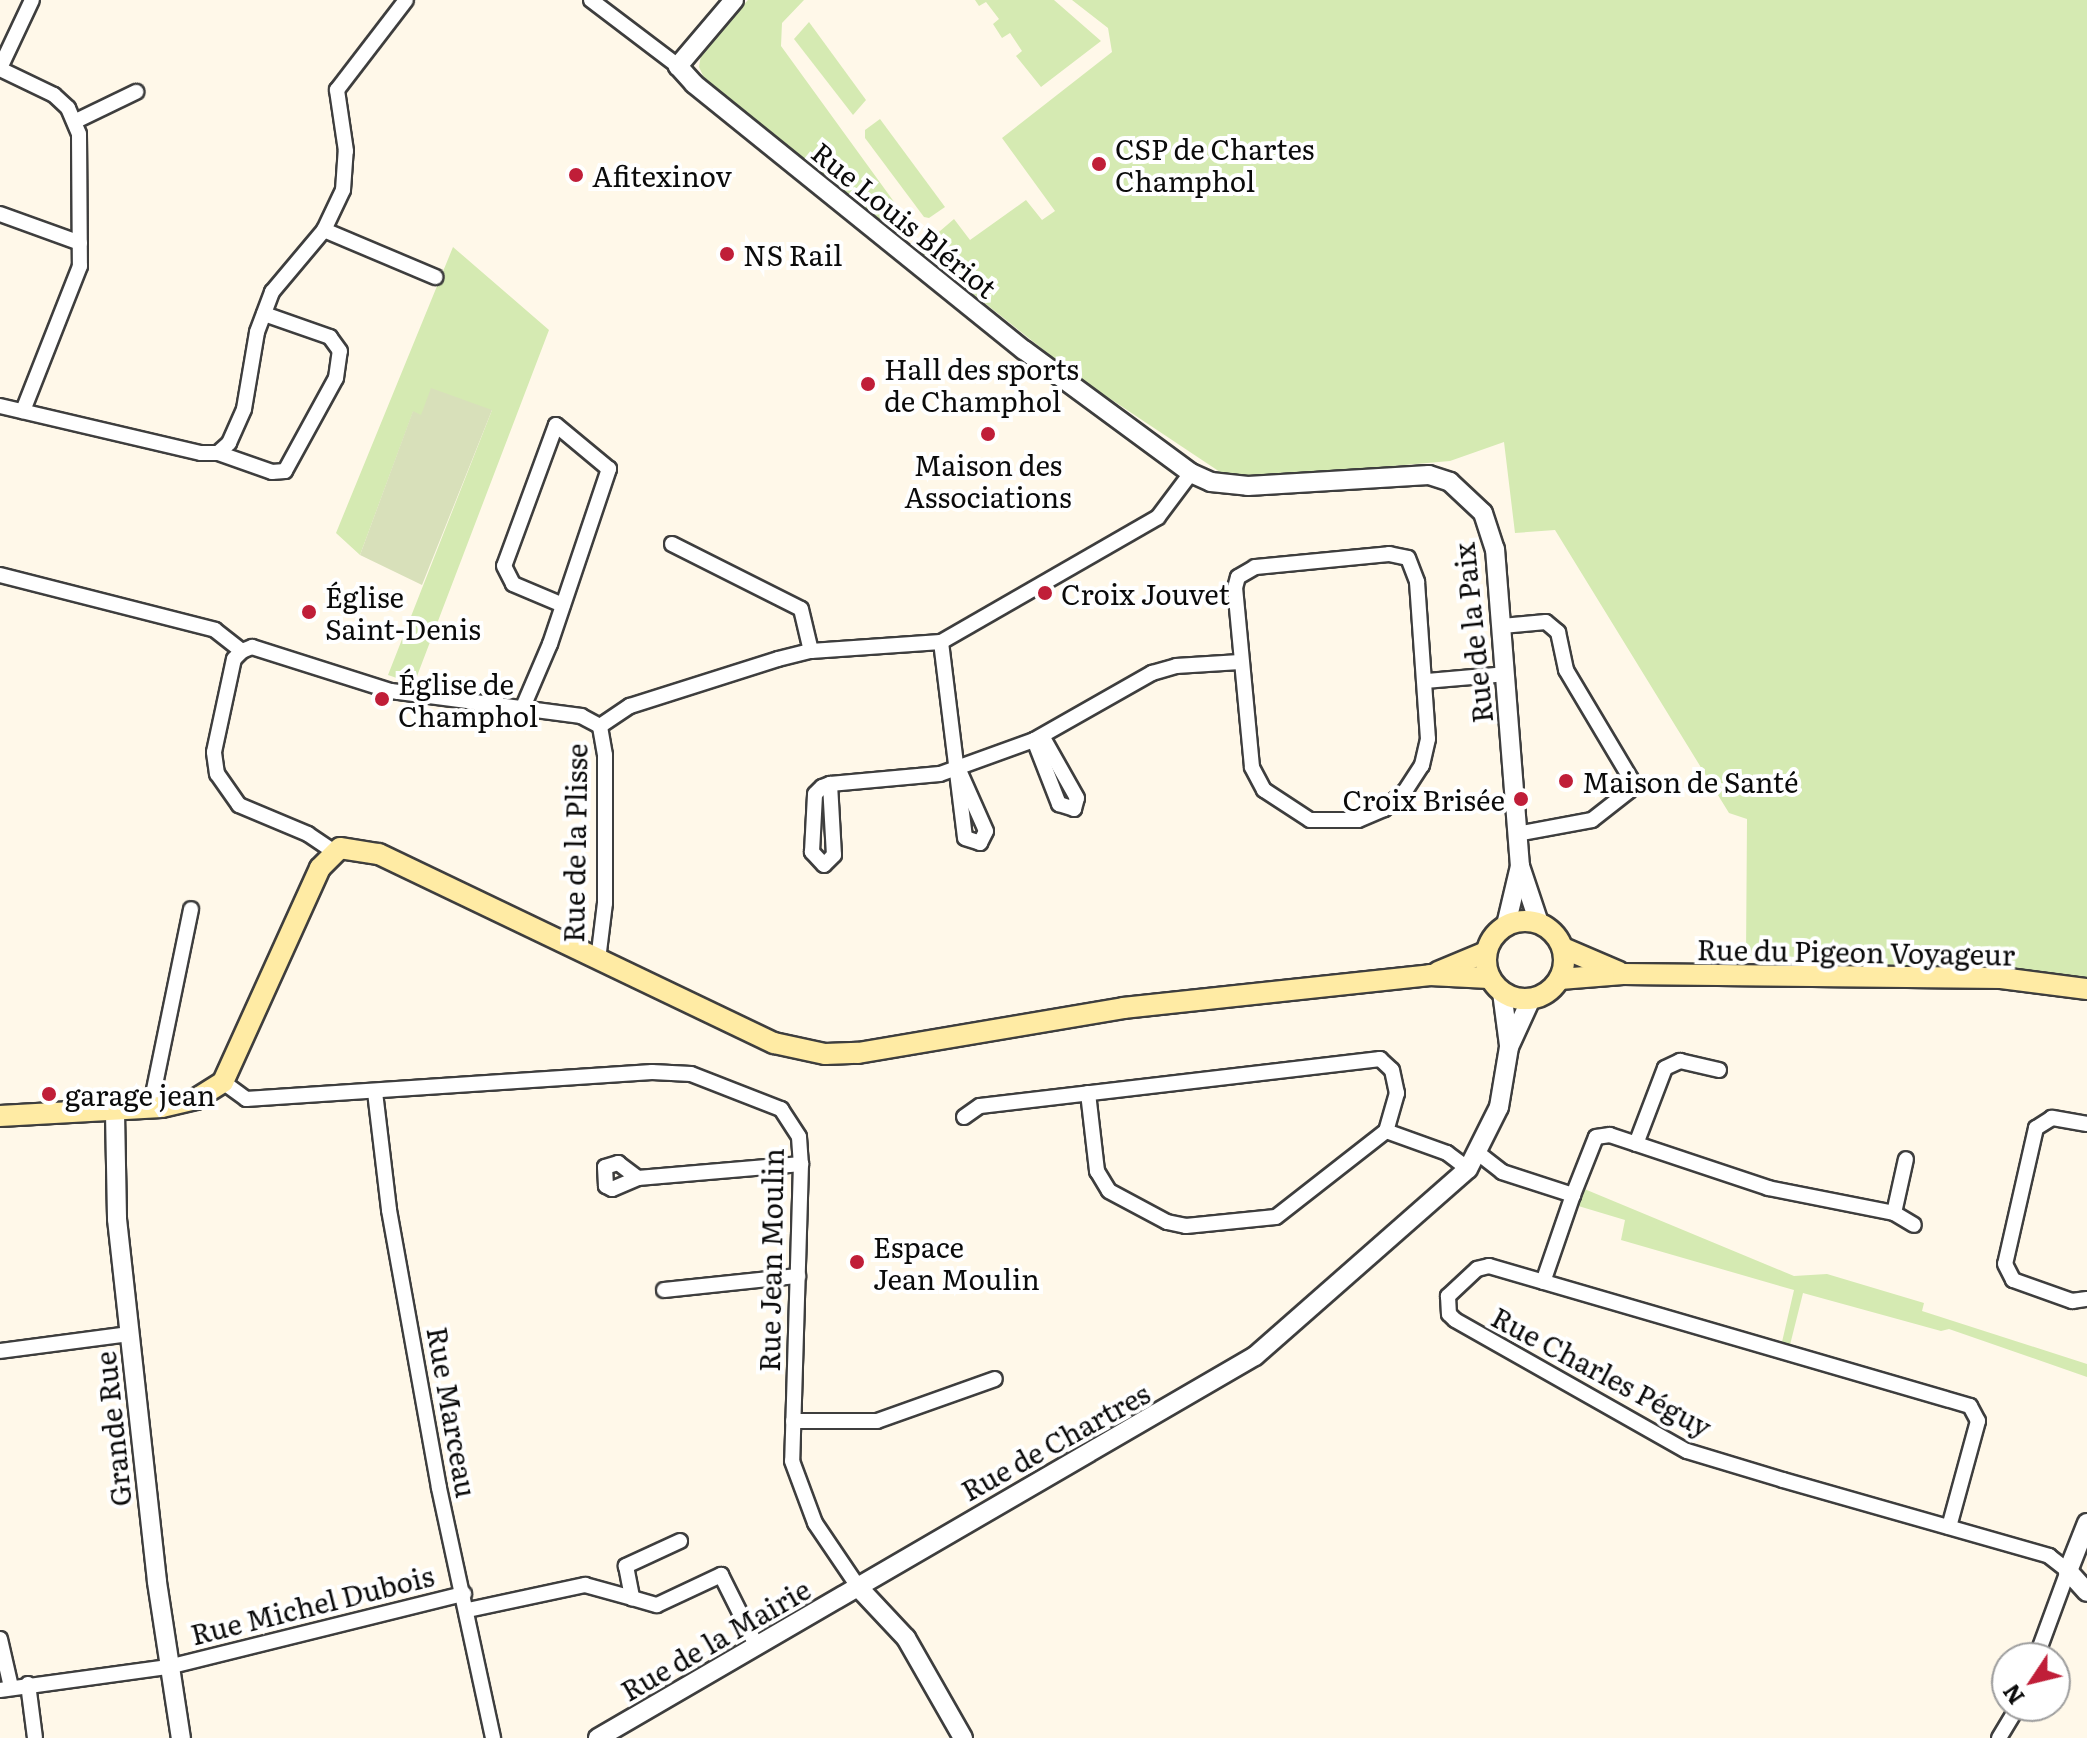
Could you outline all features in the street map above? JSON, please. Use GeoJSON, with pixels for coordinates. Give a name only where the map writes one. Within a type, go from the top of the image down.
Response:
{"type":"FeatureCollection","features":[{"type":"Feature","properties":{"kind":"main road"},"geometry":{"type":"LineString","coordinates":[[0,1116],[150,1109],[196,1099],[223,1082],[320,868],[333,851],[379,854],[774,1043],[825,1054],[858,1053],[1123,1008],[1430,975],[1496,985],[1531,999],[1548,993],[1560,979],[1563,948],[1539,923],[1506,925],[1486,952],[1430,975]]}},
{"type":"Feature","properties":{"kind":"main road","name":"Rue du Pigeon Voyageur"},"geometry":{"type":"LineString","coordinates":[[1563,948],[1623,974]]}},
{"type":"Feature","properties":{"kind":"main road"},"geometry":{"type":"LineString","coordinates":[[1486,952],[1496,985]]}},
{"type":"Feature","properties":{"kind":"main road","name":"Rue du Pigeon Voyageur"},"geometry":{"type":"LineString","coordinates":[[1560,979],[1623,974],[2001,978],[2087,989]]}},
{"type":"Feature","properties":{"kind":"street"},"geometry":{"type":"LineString","coordinates":[[23,411],[80,266],[76,121],[54,95],[0,68],[32,0]]}},
{"type":"Feature","properties":{"kind":"street"},"geometry":{"type":"LineString","coordinates":[[218,453],[229,443],[244,409],[264,314],[277,283],[324,230],[345,176],[337,90],[406,0]]}},
{"type":"Feature","properties":{"kind":"street","name":"Rue Louis Blériot"},"geometry":{"type":"LineString","coordinates":[[591,0],[678,66],[694,84],[1016,343],[1191,473]]}},
{"type":"Feature","properties":{"kind":"street"},"geometry":{"type":"LineString","coordinates":[[678,66],[734,0]]}},
{"type":"Feature","properties":{"kind":"street"},"geometry":{"type":"LineString","coordinates":[[76,121],[136,92]]}},
{"type":"Feature","properties":{"kind":"street"},"geometry":{"type":"LineString","coordinates":[[0,214],[80,243]]}},
{"type":"Feature","properties":{"kind":"street"},"geometry":{"type":"LineString","coordinates":[[324,230],[435,277]]}},
{"type":"Feature","properties":{"kind":"street"},"geometry":{"type":"LineString","coordinates":[[0,406],[201,453],[218,453],[272,472],[285,471],[336,378],[340,351],[330,337],[264,314]]}},
{"type":"Feature","properties":{"kind":"street"},"geometry":{"type":"LineString","coordinates":[[523,707],[563,605],[609,469],[556,425],[504,566],[513,584],[563,605]]}},
{"type":"Feature","properties":{"kind":"street"},"geometry":{"type":"LineString","coordinates":[[333,851],[239,805],[217,774],[214,752],[234,659],[242,651],[252,647],[391,691],[581,716],[600,726],[630,706],[811,651],[941,642],[1158,517],[1191,473]]}},
{"type":"Feature","properties":{"kind":"street","name":"Rue de la Paix"},"geometry":{"type":"LineString","coordinates":[[1191,473],[1230,486],[1403,473],[1450,482],[1483,513],[1491,531],[1502,626],[1520,866],[1539,923]]}},
{"type":"Feature","properties":{"kind":"street"},"geometry":{"type":"LineString","coordinates":[[672,544],[789,600],[806,620],[811,651]]}},
{"type":"Feature","properties":{"kind":"street"},"geometry":{"type":"LineString","coordinates":[[1399,555],[1415,568],[1426,681],[1428,739],[1422,765],[1405,791],[1384,809],[1358,820],[1310,820],[1264,790],[1252,767],[1240,662],[1235,588],[1244,571],[1399,555]]}},
{"type":"Feature","properties":{"kind":"street"},"geometry":{"type":"LineString","coordinates":[[0,575],[215,630],[242,651]]}},
{"type":"Feature","properties":{"kind":"street"},"geometry":{"type":"LineString","coordinates":[[1502,626],[1546,622],[1558,632],[1566,670],[1631,779],[1629,791],[1592,820],[1517,834]]}},
{"type":"Feature","properties":{"kind":"street"},"geometry":{"type":"LineString","coordinates":[[941,642],[958,768]]}},
{"type":"Feature","properties":{"kind":"street"},"geometry":{"type":"LineString","coordinates":[[830,784],[834,855],[824,865],[812,852],[815,794],[830,784],[958,768],[1038,738],[1152,673],[1176,666],[1240,662]]}},
{"type":"Feature","properties":{"kind":"street"},"geometry":{"type":"LineString","coordinates":[[1426,681],[1506,674]]}},
{"type":"Feature","properties":{"kind":"street","name":"Rue de la Plisse"},"geometry":{"type":"LineString","coordinates":[[598,960],[605,903],[605,755],[600,726]]}},
{"type":"Feature","properties":{"kind":"street","name":"Rue de la Paix"},"geometry":{"type":"LineString","coordinates":[[1506,925],[1520,866]]}},
{"type":"Feature","properties":{"kind":"street"},"geometry":{"type":"LineString","coordinates":[[150,1109],[191,909]]}},
{"type":"Feature","properties":{"kind":"street"},"geometry":{"type":"LineString","coordinates":[[1496,985],[1509,1047]]}},
{"type":"Feature","properties":{"kind":"street"},"geometry":{"type":"LineString","coordinates":[[1473,1161],[1499,1107],[1509,1047],[1531,999]]}},
{"type":"Feature","properties":{"kind":"street"},"geometry":{"type":"LineString","coordinates":[[964,1117],[980,1106],[1088,1093],[1380,1059],[1392,1070],[1397,1093],[1386,1131],[1276,1217],[1186,1226],[1167,1222],[1109,1191],[1097,1171],[1088,1093]]}},
{"type":"Feature","properties":{"kind":"street"},"geometry":{"type":"LineString","coordinates":[[1719,1070],[1680,1061],[1665,1068],[1636,1144],[1768,1188],[1894,1213],[1914,1225]]}},
{"type":"Feature","properties":{"kind":"street","name":"Rue Jean Moulin"},"geometry":{"type":"LineString","coordinates":[[223,1082],[246,1099],[652,1072],[691,1074],[781,1109],[799,1137],[801,1164],[793,1421],[797,1484],[846,1576],[859,1588]]}},
{"type":"Feature","properties":{"kind":"street","name":"Rue Marceau"},"geometry":{"type":"LineString","coordinates":[[375,1092],[389,1210],[493,1738]]}},
{"type":"Feature","properties":{"kind":"street","name":"Grande Rue"},"geometry":{"type":"LineString","coordinates":[[115,1113],[117,1219],[157,1582],[173,1664],[181,1738]]}},
{"type":"Feature","properties":{"kind":"street"},"geometry":{"type":"LineString","coordinates":[[2087,1124],[2052,1118],[2036,1128],[2005,1264],[2013,1280],[2072,1301],[2087,1299]]}},
{"type":"Feature","properties":{"kind":"street"},"geometry":{"type":"LineString","coordinates":[[1386,1131],[1573,1195]]}},
{"type":"Feature","properties":{"kind":"street","name":"Rue Charles Péguy"},"geometry":{"type":"LineString","coordinates":[[1543,1282],[1596,1137],[1610,1135],[1636,1144]]}},
{"type":"Feature","properties":{"kind":"street"},"geometry":{"type":"LineString","coordinates":[[1894,1213],[1906,1159]]}},
{"type":"Feature","properties":{"kind":"street","name":"Rue de Chartres"},"geometry":{"type":"LineString","coordinates":[[859,1588],[1031,1482],[1105,1440],[1138,1428],[1276,1338],[1473,1161]]}},
{"type":"Feature","properties":{"kind":"street"},"geometry":{"type":"LineString","coordinates":[[638,1178],[801,1164]]}},
{"type":"Feature","properties":{"kind":"street","name":"Rue Charles Péguy"},"geometry":{"type":"LineString","coordinates":[[1949,1527],[1978,1421],[1970,1406],[1483,1266],[1448,1296],[1449,1314],[1687,1451],[1949,1527],[2049,1556],[2068,1571]]}},
{"type":"Feature","properties":{"kind":"street"},"geometry":{"type":"LineString","coordinates":[[664,1290],[798,1276]]}},
{"type":"Feature","properties":{"kind":"street"},"geometry":{"type":"LineString","coordinates":[[0,1351],[130,1334]]}},
{"type":"Feature","properties":{"kind":"street"},"geometry":{"type":"LineString","coordinates":[[793,1421],[877,1421],[995,1379]]}},
{"type":"Feature","properties":{"kind":"street"},"geometry":{"type":"LineString","coordinates":[[2042,1642],[2087,1523]]}},
{"type":"Feature","properties":{"kind":"street"},"geometry":{"type":"LineString","coordinates":[[632,1598],[626,1566],[680,1541]]}},
{"type":"Feature","properties":{"kind":"street"},"geometry":{"type":"LineString","coordinates":[[2068,1571],[2087,1592]]}},
{"type":"Feature","properties":{"kind":"street"},"geometry":{"type":"LineString","coordinates":[[468,1610],[585,1585],[657,1605],[721,1575],[756,1645]]}},
{"type":"Feature","properties":{"kind":"street"},"geometry":{"type":"LineString","coordinates":[[859,1588],[906,1638],[963,1738]]}},
{"type":"Feature","properties":{"kind":"street","name":"Rue de la Mairie"},"geometry":{"type":"LineString","coordinates":[[598,1738],[859,1588]]}},
{"type":"Feature","properties":{"kind":"street","name":"Rue Michel Dubois"},"geometry":{"type":"LineString","coordinates":[[6,1689],[173,1664],[464,1594]]}},
{"type":"Feature","properties":{"kind":"street"},"geometry":{"type":"LineString","coordinates":[[0,1639],[6,1689]]}},
{"type":"Feature","properties":{"kind":"street"},"geometry":{"type":"LineString","coordinates":[[28,1684],[35,1738]]}},
{"type":"Feature","properties":{"kind":"green space"},"geometry":{"type":"Polygon","coordinates":[[[748,0],[804,0],[782,23],[781,46],[913,228],[902,237],[705,80],[699,67],[702,49],[748,0]]]}},
{"type":"Feature","properties":{"kind":"green space"},"geometry":{"type":"Polygon","coordinates":[[[975,0],[1054,0],[1101,41],[1041,87],[1016,56],[1022,51],[1010,33],[1002,38],[993,24],[999,19],[986,2],[979,6],[975,0]]]}},
{"type":"Feature","properties":{"kind":"green space"},"geometry":{"type":"Polygon","coordinates":[[[1072,0],[2087,0],[2087,985],[1746,956],[1747,819],[1729,813],[1555,530],[1515,533],[1504,442],[1450,461],[1232,480],[1079,378],[918,250],[954,219],[970,240],[1026,200],[1042,220],[1055,211],[1002,138],[1112,52],[1108,28],[1072,0]]]}},
{"type":"Feature","properties":{"kind":"green space"},"geometry":{"type":"Polygon","coordinates":[[[809,22],[866,100],[853,115],[794,39],[809,22]]]}},
{"type":"Feature","properties":{"kind":"green space"},"geometry":{"type":"Polygon","coordinates":[[[880,119],[945,207],[929,218],[924,217],[865,138],[865,130],[880,119]]]}},
{"type":"Feature","properties":{"kind":"green space"},"geometry":{"type":"Polygon","coordinates":[[[453,247],[549,330],[414,684],[388,675],[492,410],[420,416],[413,412],[360,555],[336,533],[453,247]]]}},
{"type":"Feature","properties":{"kind":"green space"},"geometry":{"type":"Polygon","coordinates":[[[431,388],[492,410],[422,585],[360,555],[413,411],[421,415],[431,388]]]}},
{"type":"Feature","properties":{"kind":"green space"},"geometry":{"type":"Polygon","coordinates":[[[1582,1188],[1794,1276],[1827,1274],[1924,1303],[1922,1311],[2087,1364],[2087,1377],[1949,1329],[1941,1331],[1803,1293],[1790,1345],[1782,1342],[1794,1290],[1621,1240],[1625,1220],[1575,1205],[1582,1188]]]}},
{"type":"Feature","properties":{"kind":"place","name":"CSP de Chartes Champhol"},"geometry":{"type":"Point","coordinates":[1099,164]}},
{"type":"Feature","properties":{"kind":"place","name":"Afitexinov"},"geometry":{"type":"Point","coordinates":[576,175]}},
{"type":"Feature","properties":{"kind":"place","name":"NS Rail"},"geometry":{"type":"Point","coordinates":[727,254]}},
{"type":"Feature","properties":{"kind":"place","name":"Hall des sports de Champhol"},"geometry":{"type":"Point","coordinates":[868,384]}},
{"type":"Feature","properties":{"kind":"place","name":"Maison des Associations"},"geometry":{"type":"Point","coordinates":[988,434]}},
{"type":"Feature","properties":{"kind":"place","name":"Croix Jouvet"},"geometry":{"type":"Point","coordinates":[1045,593]}},
{"type":"Feature","properties":{"kind":"place","name":"Église Saint-Denis"},"geometry":{"type":"Point","coordinates":[309,612]}},
{"type":"Feature","properties":{"kind":"place","name":"Église de Champhol"},"geometry":{"type":"Point","coordinates":[382,699]}},
{"type":"Feature","properties":{"kind":"place","name":"Maison de Santé"},"geometry":{"type":"Point","coordinates":[1566,781]}},
{"type":"Feature","properties":{"kind":"place","name":"Croix Brisée"},"geometry":{"type":"Point","coordinates":[1521,799]}},
{"type":"Feature","properties":{"kind":"place","name":"garage jean"},"geometry":{"type":"Point","coordinates":[49,1094]}},
{"type":"Feature","properties":{"kind":"place","name":"Espace Jean Moulin"},"geometry":{"type":"Point","coordinates":[857,1262]}}]}
